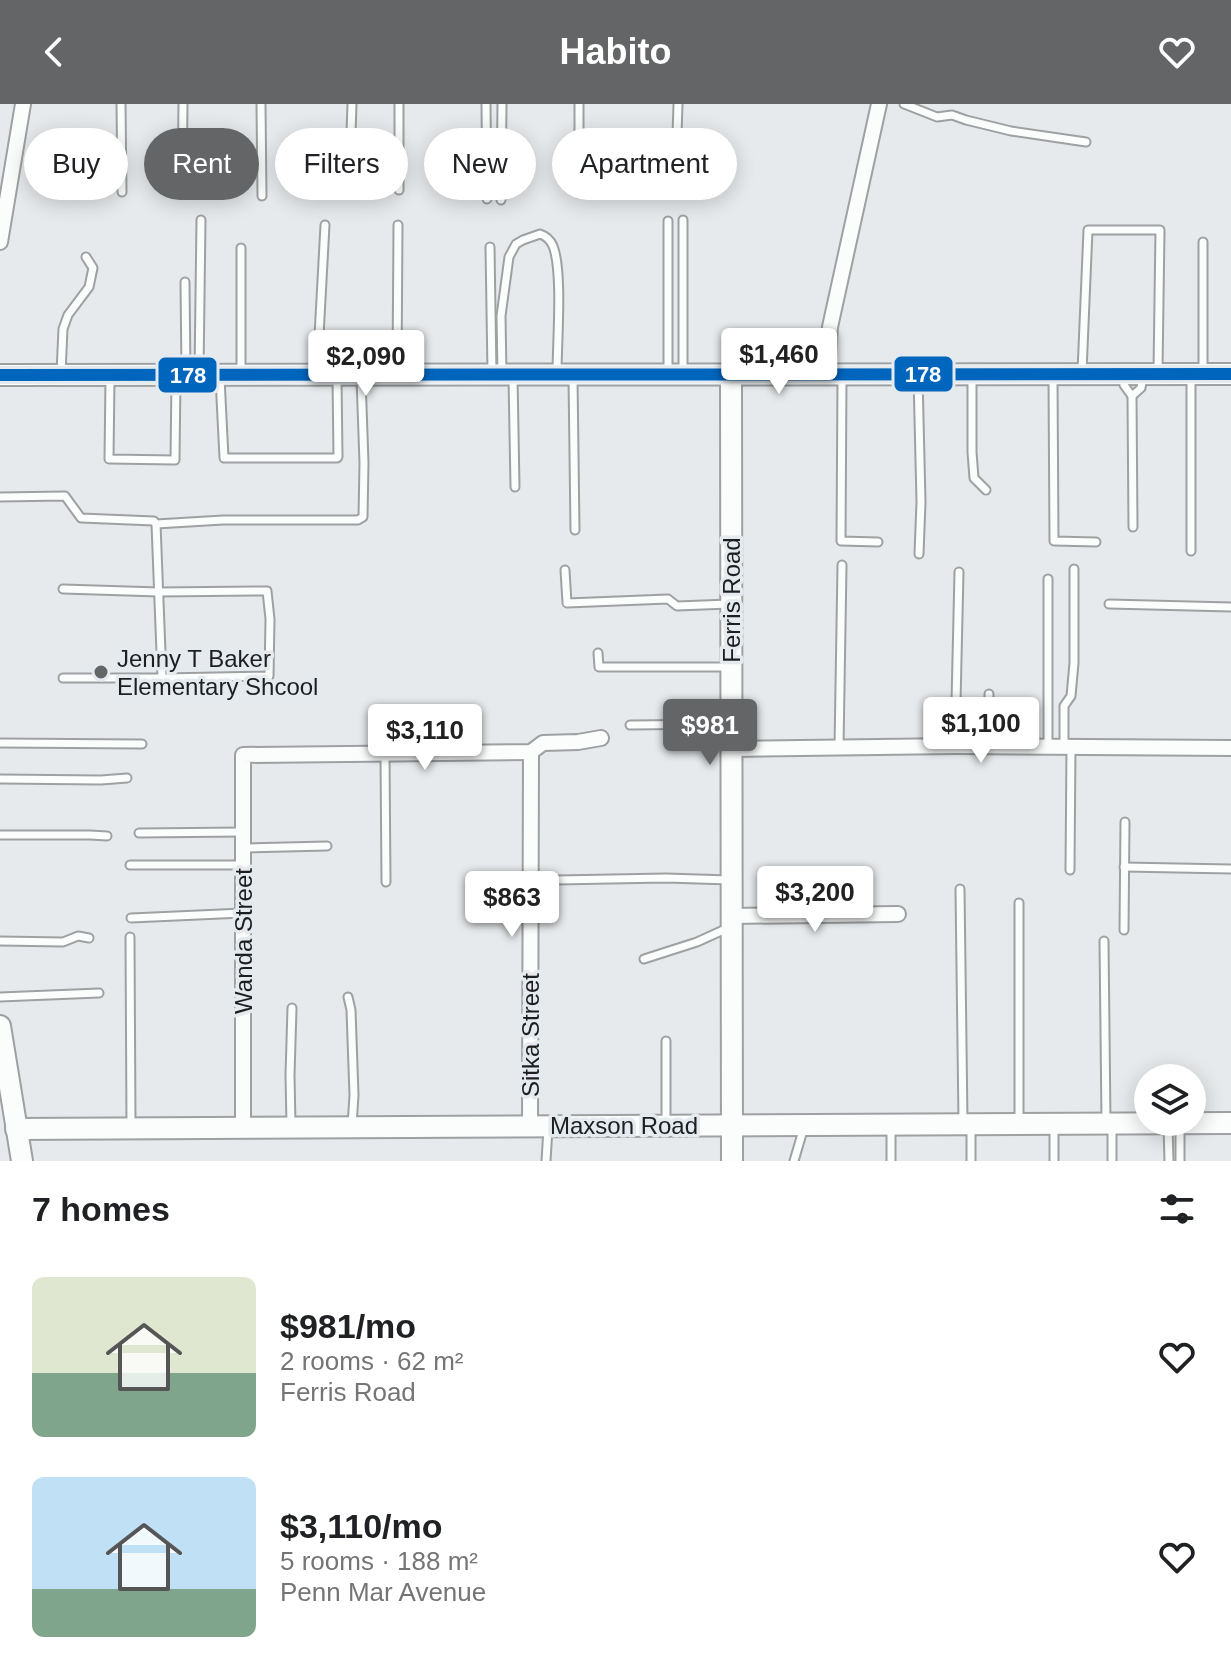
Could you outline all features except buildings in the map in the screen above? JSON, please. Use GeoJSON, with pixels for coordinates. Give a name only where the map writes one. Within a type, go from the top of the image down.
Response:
{"type":"FeatureCollection","features":[{"type":"Feature","properties":{"kind":"street"},"geometry":{"type":"LineString","coordinates":[[0,242],[23,104]]}},
{"type":"Feature","properties":{"kind":"street"},"geometry":{"type":"LineString","coordinates":[[834,374],[830,327],[879,104]]}},
{"type":"Feature","properties":{"kind":"street","name":"Ferris Road"},"geometry":{"type":"LineString","coordinates":[[731,374],[732,1161]]}},
{"type":"Feature","properties":{"kind":"street"},"geometry":{"type":"LineString","coordinates":[[0,375],[1231,374]]}},
{"type":"Feature","properties":{"kind":"street"},"geometry":{"type":"LineString","coordinates":[[385,754],[531,752],[543,743],[601,738]]}},
{"type":"Feature","properties":{"kind":"street"},"geometry":{"type":"LineString","coordinates":[[732,749],[955,746],[1231,748]]}},
{"type":"Feature","properties":{"kind":"street","name":"Sitka Street"},"geometry":{"type":"LineString","coordinates":[[531,752],[539,1126]]}},
{"type":"Feature","properties":{"kind":"street","name":"Wanda Street"},"geometry":{"type":"LineString","coordinates":[[243,1127],[243,755],[385,754]]}},
{"type":"Feature","properties":{"kind":"street"},"geometry":{"type":"LineString","coordinates":[[732,921],[898,914]]}},
{"type":"Feature","properties":{"kind":"street"},"geometry":{"type":"LineString","coordinates":[[0,1026],[22,1161]]}},
{"type":"Feature","properties":{"kind":"street","name":"Maxson Road"},"geometry":{"type":"LineString","coordinates":[[16,1129],[1134,1123]]}},
{"type":"Feature","properties":{"kind":"street","name":"Maxson Road"},"geometry":{"type":"LineString","coordinates":[[1206,1123],[1231,1123]]}},
{"type":"Feature","properties":{"kind":"lane"},"geometry":{"type":"LineString","coordinates":[[121,104],[121,128]]}},
{"type":"Feature","properties":{"kind":"lane"},"geometry":{"type":"LineString","coordinates":[[183,104],[183,128]]}},
{"type":"Feature","properties":{"kind":"lane"},"geometry":{"type":"LineString","coordinates":[[261,104],[262,196]]}},
{"type":"Feature","properties":{"kind":"lane"},"geometry":{"type":"LineString","coordinates":[[351,128],[352,104]]}},
{"type":"Feature","properties":{"kind":"lane"},"geometry":{"type":"LineString","coordinates":[[399,104],[399,128]]}},
{"type":"Feature","properties":{"kind":"lane"},"geometry":{"type":"LineString","coordinates":[[486,104],[486,128]]}},
{"type":"Feature","properties":{"kind":"lane"},"geometry":{"type":"LineString","coordinates":[[502,104],[502,128]]}},
{"type":"Feature","properties":{"kind":"lane"},"geometry":{"type":"LineString","coordinates":[[579,104],[579,128]]}},
{"type":"Feature","properties":{"kind":"lane"},"geometry":{"type":"LineString","coordinates":[[677,128],[678,104]]}},
{"type":"Feature","properties":{"kind":"lane"},"geometry":{"type":"LineString","coordinates":[[904,104],[937,117],[952,115],[1011,131],[1086,142]]}},
{"type":"Feature","properties":{"kind":"lane"},"geometry":{"type":"LineString","coordinates":[[110,376],[108,458],[176,459],[201,220]]}},
{"type":"Feature","properties":{"kind":"lane"},"geometry":{"type":"LineString","coordinates":[[675,374],[683,220]]}},
{"type":"Feature","properties":{"kind":"lane"},"geometry":{"type":"LineString","coordinates":[[668,221],[675,374]]}},
{"type":"Feature","properties":{"kind":"lane"},"geometry":{"type":"LineString","coordinates":[[241,248],[223,457],[338,458],[327,376],[325,225]]}},
{"type":"Feature","properties":{"kind":"lane"},"geometry":{"type":"LineString","coordinates":[[397,375],[398,225]]}},
{"type":"Feature","properties":{"kind":"lane"},"geometry":{"type":"LineString","coordinates":[[1082,374],[1088,230],[1160,230],[1141,388],[1132,396]]}},
{"type":"Feature","properties":{"kind":"lane"},"geometry":{"type":"LineString","coordinates":[[502,375],[501,316],[509,257],[516,244],[540,234],[551,241],[556,259],[575,530]]}},
{"type":"Feature","properties":{"kind":"lane"},"geometry":{"type":"LineString","coordinates":[[1191,551],[1203,242]]}},
{"type":"Feature","properties":{"kind":"lane"},"geometry":{"type":"LineString","coordinates":[[490,247],[515,487]]}},
{"type":"Feature","properties":{"kind":"lane"},"geometry":{"type":"LineString","coordinates":[[61,375],[63,329],[68,315],[89,287],[93,268],[86,257]]}},
{"type":"Feature","properties":{"kind":"lane"},"geometry":{"type":"LineString","coordinates":[[185,282],[187,376]]}},
{"type":"Feature","properties":{"kind":"lane"},"geometry":{"type":"LineString","coordinates":[[834,374],[841,541],[878,542]]}},
{"type":"Feature","properties":{"kind":"lane"},"geometry":{"type":"LineString","coordinates":[[918,374],[919,554]]}},
{"type":"Feature","properties":{"kind":"lane"},"geometry":{"type":"LineString","coordinates":[[972,374],[974,478],[986,490]]}},
{"type":"Feature","properties":{"kind":"lane"},"geometry":{"type":"LineString","coordinates":[[1053,374],[1054,541],[1096,542]]}},
{"type":"Feature","properties":{"kind":"lane"},"geometry":{"type":"LineString","coordinates":[[1133,527],[1132,396],[1124,385],[1142,374]]}},
{"type":"Feature","properties":{"kind":"lane"},"geometry":{"type":"LineString","coordinates":[[0,497],[65,496],[81,518],[154,521],[156,524],[223,520],[358,520],[363,517],[361,376]]}},
{"type":"Feature","properties":{"kind":"lane"},"geometry":{"type":"LineString","coordinates":[[156,524],[162,678]]}},
{"type":"Feature","properties":{"kind":"lane"},"geometry":{"type":"LineString","coordinates":[[839,748],[842,565]]}},
{"type":"Feature","properties":{"kind":"lane"},"geometry":{"type":"LineString","coordinates":[[1070,870],[1068,747],[1064,706],[1071,696],[1074,663],[1074,569]]}},
{"type":"Feature","properties":{"kind":"lane"},"geometry":{"type":"LineString","coordinates":[[565,570],[567,603],[668,599],[677,606],[731,604]]}},
{"type":"Feature","properties":{"kind":"lane"},"geometry":{"type":"LineString","coordinates":[[955,746],[959,572]]}},
{"type":"Feature","properties":{"kind":"lane"},"geometry":{"type":"LineString","coordinates":[[1048,579],[1048,746]]}},
{"type":"Feature","properties":{"kind":"lane"},"geometry":{"type":"LineString","coordinates":[[63,589],[267,591],[270,619],[269,676],[63,678]]}},
{"type":"Feature","properties":{"kind":"lane"},"geometry":{"type":"LineString","coordinates":[[1109,604],[1231,607]]}},
{"type":"Feature","properties":{"kind":"lane"},"geometry":{"type":"LineString","coordinates":[[598,653],[599,667],[731,667]]}},
{"type":"Feature","properties":{"kind":"lane"},"geometry":{"type":"LineString","coordinates":[[988,746],[989,694]]}},
{"type":"Feature","properties":{"kind":"lane"},"geometry":{"type":"LineString","coordinates":[[630,725],[732,724]]}},
{"type":"Feature","properties":{"kind":"lane"},"geometry":{"type":"LineString","coordinates":[[0,743],[142,744]]}},
{"type":"Feature","properties":{"kind":"lane"},"geometry":{"type":"LineString","coordinates":[[385,754],[386,882]]}},
{"type":"Feature","properties":{"kind":"lane"},"geometry":{"type":"LineString","coordinates":[[0,779],[127,778]]}},
{"type":"Feature","properties":{"kind":"lane"},"geometry":{"type":"LineString","coordinates":[[1124,930],[1125,822]]}},
{"type":"Feature","properties":{"kind":"lane"},"geometry":{"type":"LineString","coordinates":[[139,833],[243,832]]}},
{"type":"Feature","properties":{"kind":"lane"},"geometry":{"type":"LineString","coordinates":[[0,835],[107,836]]}},
{"type":"Feature","properties":{"kind":"lane"},"geometry":{"type":"LineString","coordinates":[[243,848],[327,846]]}},
{"type":"Feature","properties":{"kind":"lane"},"geometry":{"type":"LineString","coordinates":[[130,865],[243,865]]}},
{"type":"Feature","properties":{"kind":"lane"},"geometry":{"type":"LineString","coordinates":[[1124,867],[1231,869]]}},
{"type":"Feature","properties":{"kind":"lane"},"geometry":{"type":"LineString","coordinates":[[557,880],[732,880]]}},
{"type":"Feature","properties":{"kind":"lane"},"geometry":{"type":"LineString","coordinates":[[960,889],[967,1124],[971,1161]]}},
{"type":"Feature","properties":{"kind":"lane"},"geometry":{"type":"LineString","coordinates":[[1019,903],[1019,1123]]}},
{"type":"Feature","properties":{"kind":"lane"},"geometry":{"type":"LineString","coordinates":[[131,918],[243,913]]}},
{"type":"Feature","properties":{"kind":"lane"},"geometry":{"type":"LineString","coordinates":[[644,959],[697,942],[732,921]]}},
{"type":"Feature","properties":{"kind":"lane"},"geometry":{"type":"LineString","coordinates":[[0,941],[63,942],[78,936],[89,938]]}},
{"type":"Feature","properties":{"kind":"lane"},"geometry":{"type":"LineString","coordinates":[[130,937],[131,1128]]}},
{"type":"Feature","properties":{"kind":"lane"},"geometry":{"type":"LineString","coordinates":[[1104,941],[1112,1161]]}},
{"type":"Feature","properties":{"kind":"lane"},"geometry":{"type":"LineString","coordinates":[[0,997],[99,993]]}},
{"type":"Feature","properties":{"kind":"lane"},"geometry":{"type":"LineString","coordinates":[[348,997],[354,1095],[352,1126]]}},
{"type":"Feature","properties":{"kind":"lane"},"geometry":{"type":"LineString","coordinates":[[291,1127],[292,1008]]}},
{"type":"Feature","properties":{"kind":"lane"},"geometry":{"type":"LineString","coordinates":[[666,1041],[666,1125]]}},
{"type":"Feature","properties":{"kind":"lane"},"geometry":{"type":"LineString","coordinates":[[1054,1123],[1054,1161]]}},
{"type":"Feature","properties":{"kind":"lane"},"geometry":{"type":"LineString","coordinates":[[891,1124],[891,1161]]}},
{"type":"Feature","properties":{"kind":"lane"},"geometry":{"type":"LineString","coordinates":[[794,1161],[804,1125]]}},
{"type":"Feature","properties":{"kind":"lane"},"geometry":{"type":"LineString","coordinates":[[539,1126],[546,1161]]}},
{"type":"Feature","properties":{"kind":"lane"},"geometry":{"type":"LineString","coordinates":[[1168,1136],[1169,1161]]}},
{"type":"Feature","properties":{"kind":"lane"},"geometry":{"type":"LineString","coordinates":[[1180,1136],[1180,1161]]}},
{"type":"Feature","properties":{"kind":"transit line","name":"178"},"geometry":{"type":"LineString","coordinates":[[0,375],[1231,374]]}},
{"type":"Feature","properties":{"kind":"place","name":"Jenny T Baker Elementary Shcool"},"geometry":{"type":"Point","coordinates":[101,672]}}]}
